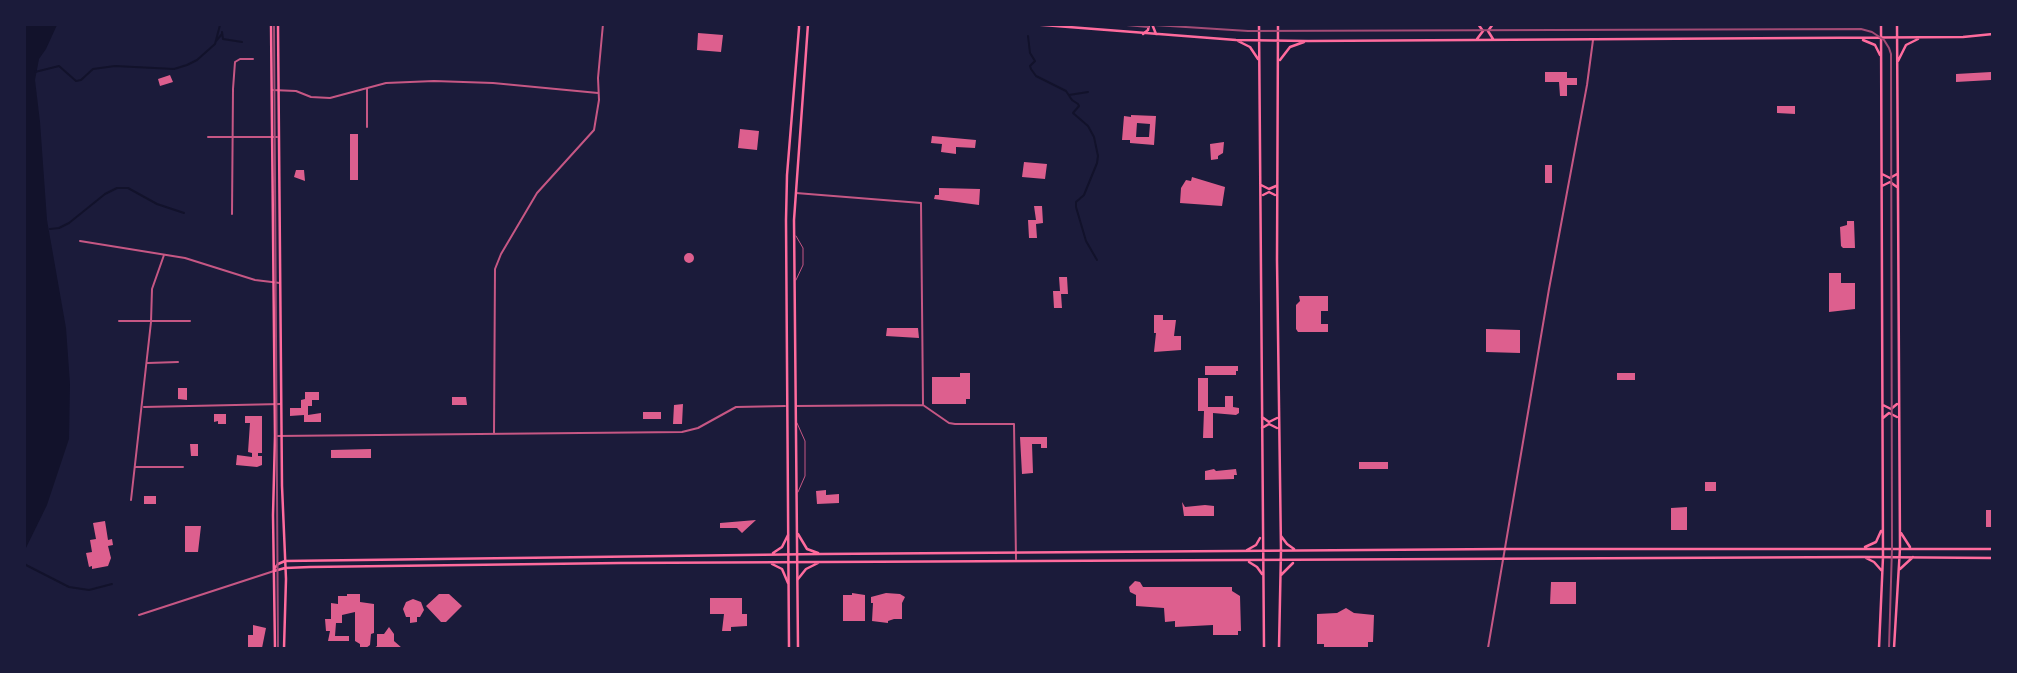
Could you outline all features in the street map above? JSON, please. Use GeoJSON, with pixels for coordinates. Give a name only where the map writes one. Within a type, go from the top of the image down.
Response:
{"type":"FeatureCollection","features":[{"type":"Feature","properties":{"kind":"main road"},"geometry":{"type":"LineString","coordinates":[[271,24],[275,649]]}},
{"type":"Feature","properties":{"kind":"main road"},"geometry":{"type":"LineString","coordinates":[[278,24],[284,649]]}},
{"type":"Feature","properties":{"kind":"main road"},"geometry":{"type":"LineString","coordinates":[[798,649],[794,207],[808,24]]}},
{"type":"Feature","properties":{"kind":"main road"},"geometry":{"type":"LineString","coordinates":[[1030,24],[1259,41],[1897,38],[1993,34]]}},
{"type":"Feature","properties":{"kind":"main road"},"geometry":{"type":"LineString","coordinates":[[1143,34],[1151,24]]}},
{"type":"Feature","properties":{"kind":"main road"},"geometry":{"type":"LineString","coordinates":[[1151,24],[1154,32],[1160,35]]}},
{"type":"Feature","properties":{"kind":"main road"},"geometry":{"type":"LineString","coordinates":[[1254,24],[1266,24]]}},
{"type":"Feature","properties":{"kind":"main road"},"geometry":{"type":"LineString","coordinates":[[1278,24],[1278,431],[1281,550],[1279,649]]}},
{"type":"Feature","properties":{"kind":"main road"},"geometry":{"type":"LineString","coordinates":[[1474,40],[1480,38],[1483,33],[1478,24]]}},
{"type":"Feature","properties":{"kind":"main road"},"geometry":{"type":"LineString","coordinates":[[1493,24],[1488,33],[1496,40]]}},
{"type":"Feature","properties":{"kind":"main road"},"geometry":{"type":"LineString","coordinates":[[1879,649],[1883,557],[1881,24]]}},
{"type":"Feature","properties":{"kind":"main road"},"geometry":{"type":"LineString","coordinates":[[1894,649],[1900,548],[1897,24]]}},
{"type":"Feature","properties":{"kind":"main road"},"geometry":{"type":"LineString","coordinates":[[789,649],[786,207],[799,25]]}},
{"type":"Feature","properties":{"kind":"main road"},"geometry":{"type":"LineString","coordinates":[[1259,25],[1264,649]]}},
{"type":"Feature","properties":{"kind":"main road"},"geometry":{"type":"LineString","coordinates":[[1898,62],[1906,45],[1925,37]]}},
{"type":"Feature","properties":{"kind":"main road"},"geometry":{"type":"LineString","coordinates":[[1859,38],[1875,45],[1881,62]]}},
{"type":"Feature","properties":{"kind":"main road"},"geometry":{"type":"LineString","coordinates":[[1237,40],[1250,47],[1259,62]]}},
{"type":"Feature","properties":{"kind":"main road"},"geometry":{"type":"LineString","coordinates":[[1278,62],[1290,47],[1308,41]]}},
{"type":"Feature","properties":{"kind":"main road"},"geometry":{"type":"LineString","coordinates":[[788,159],[792,163],[797,159]]}},
{"type":"Feature","properties":{"kind":"main road"},"geometry":{"type":"LineString","coordinates":[[787,172],[792,168],[796,172]]}},
{"type":"Feature","properties":{"kind":"main road"},"geometry":{"type":"LineString","coordinates":[[1881,171],[1884,176],[1890,178],[1898,171]]}},
{"type":"Feature","properties":{"kind":"main road"},"geometry":{"type":"LineString","coordinates":[[1881,190],[1884,184],[1889,182],[1895,184],[1898,190]]}},
{"type":"Feature","properties":{"kind":"main road"},"geometry":{"type":"LineString","coordinates":[[1261,184],[1269,189],[1277,184]]}},
{"type":"Feature","properties":{"kind":"main road"},"geometry":{"type":"LineString","coordinates":[[1261,197],[1269,192],[1277,198]]}},
{"type":"Feature","properties":{"kind":"main road"},"geometry":{"type":"LineString","coordinates":[[786,207],[791,211],[794,207]]}},
{"type":"Feature","properties":{"kind":"main road"},"geometry":{"type":"LineString","coordinates":[[786,220],[790,216],[794,220]]}},
{"type":"Feature","properties":{"kind":"main road"},"geometry":{"type":"LineString","coordinates":[[787,373],[791,377],[795,373]]}},
{"type":"Feature","properties":{"kind":"main road"},"geometry":{"type":"LineString","coordinates":[[787,384],[792,381],[796,385]]}},
{"type":"Feature","properties":{"kind":"main road"},"geometry":{"type":"LineString","coordinates":[[1882,402],[1885,408],[1891,409],[1896,407],[1898,402]]}},
{"type":"Feature","properties":{"kind":"main road"},"geometry":{"type":"LineString","coordinates":[[1882,419],[1885,414],[1891,413],[1895,414],[1898,420]]}},
{"type":"Feature","properties":{"kind":"main road"},"geometry":{"type":"LineString","coordinates":[[1261,414],[1269,422],[1275,420],[1278,414]]}},
{"type":"Feature","properties":{"kind":"main road"},"geometry":{"type":"LineString","coordinates":[[1261,431],[1264,426],[1271,424],[1278,431]]}},
{"type":"Feature","properties":{"kind":"main road"},"geometry":{"type":"LineString","coordinates":[[788,512],[792,517],[797,511]]}},
{"type":"Feature","properties":{"kind":"main road"},"geometry":{"type":"LineString","coordinates":[[1899,526],[1902,537],[1912,548]]}},
{"type":"Feature","properties":{"kind":"main road"},"geometry":{"type":"LineString","coordinates":[[1861,548],[1877,542],[1882,527]]}},
{"type":"Feature","properties":{"kind":"main road"},"geometry":{"type":"LineString","coordinates":[[798,534],[807,548],[821,554]]}},
{"type":"Feature","properties":{"kind":"main road"},"geometry":{"type":"LineString","coordinates":[[770,555],[782,547],[788,535]]}},
{"type":"Feature","properties":{"kind":"main road"},"geometry":{"type":"LineString","coordinates":[[1246,550],[1256,545],[1262,535]]}},
{"type":"Feature","properties":{"kind":"main road"},"geometry":{"type":"LineString","coordinates":[[1280,535],[1287,544],[1297,550]]}},
{"type":"Feature","properties":{"kind":"main road"},"geometry":{"type":"LineString","coordinates":[[274,570],[277,564],[285,561],[798,554],[1246,550],[1993,549]]}},
{"type":"Feature","properties":{"kind":"main road"},"geometry":{"type":"LineString","coordinates":[[274,570],[599,563],[1122,559],[1297,561],[1863,556],[1993,558]]}},
{"type":"Feature","properties":{"kind":"main road"},"geometry":{"type":"LineString","coordinates":[[1863,556],[1882,571]]}},
{"type":"Feature","properties":{"kind":"main road"},"geometry":{"type":"LineString","coordinates":[[1899,569],[1913,557]]}},
{"type":"Feature","properties":{"kind":"main road"},"geometry":{"type":"LineString","coordinates":[[1246,561],[1256,566],[1262,575]]}},
{"type":"Feature","properties":{"kind":"main road"},"geometry":{"type":"LineString","coordinates":[[1280,575],[1290,564],[1297,561]]}},
{"type":"Feature","properties":{"kind":"main road"},"geometry":{"type":"LineString","coordinates":[[798,579],[806,569],[821,562]]}},
{"type":"Feature","properties":{"kind":"main road"},"geometry":{"type":"LineString","coordinates":[[769,563],[782,569],[789,583]]}},
{"type":"Feature","properties":{"kind":"street"},"geometry":{"type":"LineString","coordinates":[[494,435],[495,269],[537,193],[594,130],[598,119],[603,24]]}},
{"type":"Feature","properties":{"kind":"street"},"geometry":{"type":"LineString","coordinates":[[1488,649],[1593,39]]}},
{"type":"Feature","properties":{"kind":"street"},"geometry":{"type":"LineString","coordinates":[[232,214],[233,89],[236,62],[240,59],[253,59]]}},
{"type":"Feature","properties":{"kind":"street"},"geometry":{"type":"LineString","coordinates":[[272,90],[296,91],[314,98],[330,98],[386,83],[465,81],[599,93]]}},
{"type":"Feature","properties":{"kind":"street"},"geometry":{"type":"LineString","coordinates":[[367,88],[367,127]]}},
{"type":"Feature","properties":{"kind":"street"},"geometry":{"type":"LineString","coordinates":[[208,137],[279,137]]}},
{"type":"Feature","properties":{"kind":"street"},"geometry":{"type":"LineString","coordinates":[[795,193],[921,203],[923,405]]}},
{"type":"Feature","properties":{"kind":"street"},"geometry":{"type":"LineString","coordinates":[[80,241],[185,258],[255,280],[280,283]]}},
{"type":"Feature","properties":{"kind":"street"},"geometry":{"type":"LineString","coordinates":[[131,500],[147,363],[152,289],[164,255]]}},
{"type":"Feature","properties":{"kind":"street"},"geometry":{"type":"LineString","coordinates":[[119,321],[190,321]]}},
{"type":"Feature","properties":{"kind":"street"},"geometry":{"type":"LineString","coordinates":[[147,363],[178,362]]}},
{"type":"Feature","properties":{"kind":"street"},"geometry":{"type":"LineString","coordinates":[[142,407],[281,404]]}},
{"type":"Feature","properties":{"kind":"street"},"geometry":{"type":"LineString","coordinates":[[795,406],[923,405],[949,423],[1014,424],[1016,560]]}},
{"type":"Feature","properties":{"kind":"street"},"geometry":{"type":"LineString","coordinates":[[275,436],[681,432],[698,428],[736,407],[787,406]]}},
{"type":"Feature","properties":{"kind":"street"},"geometry":{"type":"LineString","coordinates":[[134,467],[183,467]]}},
{"type":"Feature","properties":{"kind":"street"},"geometry":{"type":"LineString","coordinates":[[1791,548],[1791,557]]}},
{"type":"Feature","properties":{"kind":"street"},"geometry":{"type":"LineString","coordinates":[[1584,549],[1584,558]]}},
{"type":"Feature","properties":{"kind":"street"},"geometry":{"type":"LineString","coordinates":[[1657,558],[1658,549]]}},
{"type":"Feature","properties":{"kind":"street"},"geometry":{"type":"LineString","coordinates":[[1704,549],[1704,557]]}},
{"type":"Feature","properties":{"kind":"street"},"geometry":{"type":"LineString","coordinates":[[1165,560],[1167,552]]}},
{"type":"Feature","properties":{"kind":"street"},"geometry":{"type":"LineString","coordinates":[[1068,553],[1069,560]]}},
{"type":"Feature","properties":{"kind":"street"},"geometry":{"type":"LineString","coordinates":[[1122,553],[1122,559]]}},
{"type":"Feature","properties":{"kind":"street"},"geometry":{"type":"LineString","coordinates":[[877,554],[877,561]]}},
{"type":"Feature","properties":{"kind":"street"},"geometry":{"type":"LineString","coordinates":[[910,554],[910,561]]}},
{"type":"Feature","properties":{"kind":"street"},"geometry":{"type":"LineString","coordinates":[[956,554],[956,561]]}},
{"type":"Feature","properties":{"kind":"street"},"geometry":{"type":"LineString","coordinates":[[964,561],[970,554]]}},
{"type":"Feature","properties":{"kind":"street"},"geometry":{"type":"LineString","coordinates":[[709,556],[709,563]]}},
{"type":"Feature","properties":{"kind":"street"},"geometry":{"type":"LineString","coordinates":[[599,557],[599,563]]}},
{"type":"Feature","properties":{"kind":"street"},"geometry":{"type":"LineString","coordinates":[[567,558],[567,564]]}},
{"type":"Feature","properties":{"kind":"street"},"geometry":{"type":"LineString","coordinates":[[476,559],[476,565]]}},
{"type":"Feature","properties":{"kind":"street"},"geometry":{"type":"LineString","coordinates":[[139,615],[274,570]]}},
{"type":"Feature","properties":{"kind":"lane"},"geometry":{"type":"LineString","coordinates":[[794,231],[803,248],[803,265],[794,282]]}},
{"type":"Feature","properties":{"kind":"lane"},"geometry":{"type":"LineString","coordinates":[[796,420],[805,441],[805,476],[796,494]]}},
{"type":"Feature","properties":{"kind":"shaded area"},"geometry":{"type":"Polygon","coordinates":[[[25,24],[57,25],[39,59],[35,80],[47,220],[66,328],[70,384],[69,439],[47,505],[25,550],[25,24]]]}},
{"type":"Feature","properties":{"kind":"building"},"geometry":{"type":"Polygon","coordinates":[[[698,33],[723,35],[721,52],[697,50],[698,33]]]}},
{"type":"Feature","properties":{"kind":"building"},"geometry":{"type":"Polygon","coordinates":[[[1545,72],[1567,72],[1567,78],[1577,78],[1577,85],[1567,85],[1567,96],[1560,96],[1559,82],[1545,82],[1545,72]]]}},
{"type":"Feature","properties":{"kind":"building"},"geometry":{"type":"Polygon","coordinates":[[[1991,72],[1991,80],[1956,82],[1956,74],[1991,72]]]}},
{"type":"Feature","properties":{"kind":"building"},"geometry":{"type":"Polygon","coordinates":[[[170,75],[173,82],[160,86],[158,79],[170,75]]]}},
{"type":"Feature","properties":{"kind":"building"},"geometry":{"type":"Polygon","coordinates":[[[1777,106],[1795,106],[1795,114],[1777,113],[1777,106]]]}},
{"type":"Feature","properties":{"kind":"building"},"geometry":{"type":"Polygon","coordinates":[[[1124,116],[1156,116],[1154,145],[1122,140],[1124,116]],[[1137,123],[1136,137],[1149,137],[1150,124],[1137,123]]]}},
{"type":"Feature","properties":{"kind":"building"},"geometry":{"type":"Polygon","coordinates":[[[740,129],[759,131],[757,150],[738,148],[740,129]]]}},
{"type":"Feature","properties":{"kind":"building"},"geometry":{"type":"Polygon","coordinates":[[[350,134],[358,134],[358,180],[350,180],[350,134]]]}},
{"type":"Feature","properties":{"kind":"building"},"geometry":{"type":"Polygon","coordinates":[[[932,136],[976,140],[975,148],[956,147],[956,154],[941,152],[942,144],[931,143],[932,136]]]}},
{"type":"Feature","properties":{"kind":"building"},"geometry":{"type":"Polygon","coordinates":[[[1224,142],[1223,153],[1218,159],[1211,160],[1210,144],[1224,142]]]}},
{"type":"Feature","properties":{"kind":"building"},"geometry":{"type":"Polygon","coordinates":[[[1024,162],[1047,164],[1045,179],[1022,177],[1024,162]]]}},
{"type":"Feature","properties":{"kind":"building"},"geometry":{"type":"Polygon","coordinates":[[[1545,165],[1552,165],[1552,183],[1545,183],[1545,165]]]}},
{"type":"Feature","properties":{"kind":"building"},"geometry":{"type":"Polygon","coordinates":[[[296,170],[304,170],[305,181],[294,177],[296,170]]]}},
{"type":"Feature","properties":{"kind":"building"},"geometry":{"type":"Polygon","coordinates":[[[1192,177],[1225,187],[1222,206],[1180,203],[1181,188],[1186,180],[1191,181],[1192,177]]]}},
{"type":"Feature","properties":{"kind":"building"},"geometry":{"type":"Polygon","coordinates":[[[939,188],[980,189],[979,205],[934,199],[935,195],[939,195],[939,188]]]}},
{"type":"Feature","properties":{"kind":"building"},"geometry":{"type":"Polygon","coordinates":[[[1034,206],[1042,206],[1043,223],[1036,224],[1037,238],[1029,238],[1028,220],[1036,220],[1034,206]]]}},
{"type":"Feature","properties":{"kind":"building"},"geometry":{"type":"Polygon","coordinates":[[[1847,221],[1854,221],[1855,248],[1841,246],[1840,227],[1847,225],[1847,221]]]}},
{"type":"Feature","properties":{"kind":"building"},"geometry":{"type":"Polygon","coordinates":[[[689,253],[693,254],[693,262],[689,263],[685,262],[684,258],[685,254],[689,253]]]}},
{"type":"Feature","properties":{"kind":"building"},"geometry":{"type":"Polygon","coordinates":[[[1829,273],[1841,273],[1841,283],[1855,283],[1855,309],[1829,312],[1829,273]]]}},
{"type":"Feature","properties":{"kind":"building"},"geometry":{"type":"Polygon","coordinates":[[[1059,277],[1067,277],[1068,294],[1061,294],[1062,308],[1054,308],[1053,291],[1060,291],[1059,277]]]}},
{"type":"Feature","properties":{"kind":"building"},"geometry":{"type":"Polygon","coordinates":[[[1299,296],[1328,296],[1328,311],[1321,311],[1321,324],[1328,324],[1328,332],[1298,332],[1296,305],[1300,301],[1299,296]]]}},
{"type":"Feature","properties":{"kind":"building"},"geometry":{"type":"Polygon","coordinates":[[[1154,315],[1163,315],[1163,320],[1176,320],[1174,336],[1181,336],[1181,350],[1154,352],[1154,315]]]}},
{"type":"Feature","properties":{"kind":"building"},"geometry":{"type":"Polygon","coordinates":[[[887,328],[918,328],[919,338],[886,336],[887,328]]]}},
{"type":"Feature","properties":{"kind":"building"},"geometry":{"type":"Polygon","coordinates":[[[1486,329],[1520,330],[1520,353],[1486,352],[1486,329]]]}},
{"type":"Feature","properties":{"kind":"building"},"geometry":{"type":"Polygon","coordinates":[[[1205,366],[1238,366],[1238,371],[1236,375],[1205,375],[1205,366]]]}},
{"type":"Feature","properties":{"kind":"building"},"geometry":{"type":"Polygon","coordinates":[[[960,373],[970,373],[970,399],[966,399],[966,404],[932,404],[932,377],[960,377],[960,373]]]}},
{"type":"Feature","properties":{"kind":"building"},"geometry":{"type":"Polygon","coordinates":[[[1617,373],[1635,373],[1635,380],[1617,380],[1617,373]]]}},
{"type":"Feature","properties":{"kind":"building"},"geometry":{"type":"Polygon","coordinates":[[[1198,378],[1208,378],[1208,407],[1225,407],[1225,396],[1233,396],[1233,407],[1239,408],[1236,415],[1213,413],[1213,438],[1203,438],[1204,411],[1198,411],[1198,378]]]}},
{"type":"Feature","properties":{"kind":"building"},"geometry":{"type":"Polygon","coordinates":[[[178,388],[187,388],[187,400],[178,399],[178,388]]]}},
{"type":"Feature","properties":{"kind":"building"},"geometry":{"type":"Polygon","coordinates":[[[305,392],[319,392],[319,400],[312,400],[312,406],[308,406],[308,415],[321,413],[321,422],[304,422],[304,415],[290,416],[290,408],[301,408],[305,392]]]}},
{"type":"Feature","properties":{"kind":"building"},"geometry":{"type":"Polygon","coordinates":[[[452,397],[466,397],[467,405],[452,405],[452,397]]]}},
{"type":"Feature","properties":{"kind":"building"},"geometry":{"type":"Polygon","coordinates":[[[683,404],[682,424],[673,424],[674,405],[683,404]]]}},
{"type":"Feature","properties":{"kind":"building"},"geometry":{"type":"Polygon","coordinates":[[[643,412],[661,412],[661,419],[643,419],[643,412]]]}},
{"type":"Feature","properties":{"kind":"building"},"geometry":{"type":"Polygon","coordinates":[[[214,414],[226,414],[226,424],[214,422],[214,414]]]}},
{"type":"Feature","properties":{"kind":"building"},"geometry":{"type":"Polygon","coordinates":[[[245,416],[262,416],[262,453],[258,453],[258,456],[262,456],[262,465],[257,467],[236,465],[237,455],[252,457],[252,453],[248,452],[250,423],[245,423],[245,416]]]}},
{"type":"Feature","properties":{"kind":"building"},"geometry":{"type":"Polygon","coordinates":[[[1020,437],[1047,437],[1047,448],[1041,448],[1041,444],[1032,444],[1033,473],[1022,474],[1020,437]]]}},
{"type":"Feature","properties":{"kind":"building"},"geometry":{"type":"Polygon","coordinates":[[[190,444],[198,444],[198,456],[191,456],[190,444]]]}},
{"type":"Feature","properties":{"kind":"building"},"geometry":{"type":"Polygon","coordinates":[[[371,449],[371,458],[331,458],[331,450],[371,449]]]}},
{"type":"Feature","properties":{"kind":"building"},"geometry":{"type":"Polygon","coordinates":[[[1359,462],[1388,462],[1388,469],[1359,469],[1359,462]]]}},
{"type":"Feature","properties":{"kind":"building"},"geometry":{"type":"Polygon","coordinates":[[[1236,469],[1237,475],[1234,475],[1234,479],[1205,480],[1205,471],[1236,469]]]}},
{"type":"Feature","properties":{"kind":"building"},"geometry":{"type":"Polygon","coordinates":[[[1705,482],[1716,482],[1716,491],[1705,491],[1705,482]]]}},
{"type":"Feature","properties":{"kind":"building"},"geometry":{"type":"Polygon","coordinates":[[[826,490],[826,495],[839,494],[839,503],[817,504],[816,491],[826,490]]]}},
{"type":"Feature","properties":{"kind":"building"},"geometry":{"type":"Polygon","coordinates":[[[144,496],[156,496],[156,504],[144,504],[144,496]]]}},
{"type":"Feature","properties":{"kind":"building"},"geometry":{"type":"Polygon","coordinates":[[[1182,502],[1185,507],[1214,506],[1214,516],[1184,516],[1182,502]]]}},
{"type":"Feature","properties":{"kind":"building"},"geometry":{"type":"Polygon","coordinates":[[[1687,507],[1687,530],[1671,530],[1671,508],[1687,507]]]}},
{"type":"Feature","properties":{"kind":"building"},"geometry":{"type":"Polygon","coordinates":[[[1986,510],[1992,510],[1992,527],[1986,527],[1986,510]]]}},
{"type":"Feature","properties":{"kind":"building"},"geometry":{"type":"Polygon","coordinates":[[[756,520],[742,533],[737,528],[720,528],[720,523],[756,520]]]}},
{"type":"Feature","properties":{"kind":"building"},"geometry":{"type":"Polygon","coordinates":[[[105,521],[108,540],[112,539],[113,545],[108,546],[111,558],[108,566],[92,569],[92,566],[89,567],[86,553],[92,552],[90,540],[96,539],[93,523],[105,521]]]}},
{"type":"Feature","properties":{"kind":"building"},"geometry":{"type":"Polygon","coordinates":[[[185,526],[201,526],[198,552],[185,552],[185,526]]]}},
{"type":"Feature","properties":{"kind":"building"},"geometry":{"type":"Polygon","coordinates":[[[1135,581],[1140,582],[1143,587],[1232,587],[1232,591],[1240,596],[1241,631],[1238,631],[1238,635],[1213,635],[1213,625],[1175,627],[1175,621],[1165,622],[1164,608],[1136,606],[1136,595],[1130,592],[1129,587],[1135,581]]]}},
{"type":"Feature","properties":{"kind":"building"},"geometry":{"type":"Polygon","coordinates":[[[1551,582],[1576,582],[1576,604],[1550,604],[1551,582]]]}},
{"type":"Feature","properties":{"kind":"building"},"geometry":{"type":"Polygon","coordinates":[[[886,593],[905,597],[902,603],[902,619],[894,619],[888,623],[872,621],[871,597],[886,593]]]}},
{"type":"Feature","properties":{"kind":"building"},"geometry":{"type":"Polygon","coordinates":[[[360,594],[360,602],[374,604],[374,633],[371,634],[370,645],[366,648],[360,648],[360,644],[355,641],[355,612],[342,615],[342,623],[336,623],[335,636],[349,636],[349,641],[328,641],[330,631],[326,631],[325,619],[331,619],[331,603],[338,604],[338,596],[360,594]]]}},
{"type":"Feature","properties":{"kind":"building"},"geometry":{"type":"Polygon","coordinates":[[[439,594],[449,594],[462,606],[446,622],[441,622],[426,606],[439,594]]]}},
{"type":"Feature","properties":{"kind":"building"},"geometry":{"type":"Polygon","coordinates":[[[843,595],[865,595],[865,621],[843,621],[843,595]]]}},
{"type":"Feature","properties":{"kind":"building"},"geometry":{"type":"Polygon","coordinates":[[[710,598],[742,598],[742,614],[747,614],[747,626],[731,627],[731,631],[722,631],[724,614],[710,614],[710,598]]]}},
{"type":"Feature","properties":{"kind":"building"},"geometry":{"type":"Polygon","coordinates":[[[413,599],[421,602],[424,610],[420,617],[417,617],[417,622],[410,623],[410,617],[406,617],[403,609],[406,602],[413,599]]]}},
{"type":"Feature","properties":{"kind":"building"},"geometry":{"type":"Polygon","coordinates":[[[1346,608],[1354,613],[1374,615],[1373,642],[1368,642],[1368,647],[1324,647],[1324,644],[1317,644],[1317,614],[1337,613],[1346,608]]]}},
{"type":"Feature","properties":{"kind":"building"},"geometry":{"type":"Polygon","coordinates":[[[253,625],[266,628],[262,648],[248,648],[248,635],[253,635],[253,625]]]}},
{"type":"Feature","properties":{"kind":"building"},"geometry":{"type":"Polygon","coordinates":[[[389,627],[394,634],[394,641],[402,648],[374,648],[377,646],[377,634],[384,634],[389,627]]]}},
{"type":"Feature","properties":{"kind":"waterway"},"geometry":{"type":"LineString","coordinates":[[35,72],[59,66],[76,81],[93,69],[115,66],[174,69],[197,60],[215,44],[220,25]]}},
{"type":"Feature","properties":{"kind":"waterway"},"geometry":{"type":"LineString","coordinates":[[222,32],[223,39],[242,42]]}},
{"type":"Feature","properties":{"kind":"waterway"},"geometry":{"type":"LineString","coordinates":[[216,41],[222,34]]}},
{"type":"Feature","properties":{"kind":"waterway"},"geometry":{"type":"LineString","coordinates":[[1028,36],[1030,53],[1035,61],[1030,66],[1031,69],[1036,76],[1066,91],[1079,106],[1073,113],[1088,126],[1094,137],[1097,163],[1084,195],[1076,202],[1076,207],[1086,241],[1097,260]]}},
{"type":"Feature","properties":{"kind":"waterway"},"geometry":{"type":"LineString","coordinates":[[1069,95],[1088,92]]}},
{"type":"Feature","properties":{"kind":"waterway"},"geometry":{"type":"LineString","coordinates":[[50,229],[69,223],[105,194],[117,188],[128,188],[157,204],[184,213]]}},
{"type":"Feature","properties":{"kind":"waterway"},"geometry":{"type":"LineString","coordinates":[[24,564],[69,587],[89,590],[112,584]]}},
{"type":"Feature","properties":{"kind":"tram line"},"geometry":{"type":"LineString","coordinates":[[274,24],[278,648]]}},
{"type":"Feature","properties":{"kind":"tram line"},"geometry":{"type":"LineString","coordinates":[[1116,24],[1148,27]]}},
{"type":"Feature","properties":{"kind":"tram line"},"geometry":{"type":"LineString","coordinates":[[1139,24],[1248,31],[1861,29],[1884,40],[1891,54],[1892,548],[1889,648]]}}]}
